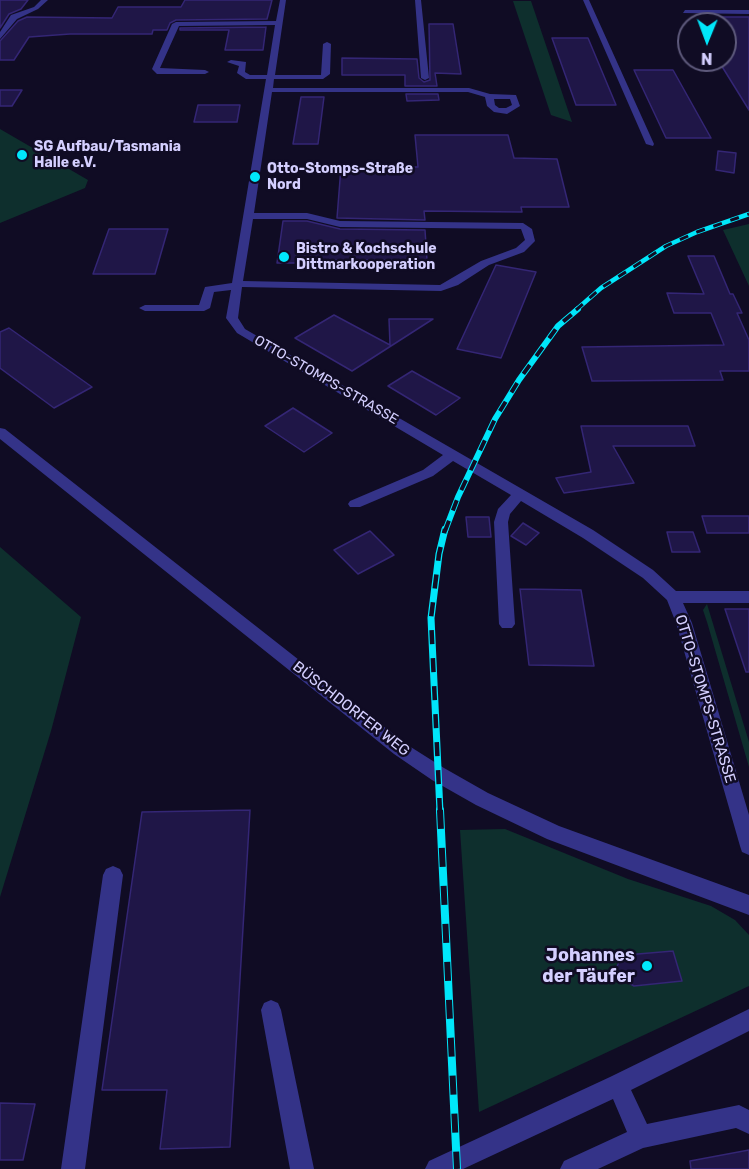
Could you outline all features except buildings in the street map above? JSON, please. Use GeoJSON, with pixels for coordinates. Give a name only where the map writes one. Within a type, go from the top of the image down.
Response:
{"type":"FeatureCollection","features":[{"type":"Feature","properties":{"kind":"street"},"geometry":{"type":"LineString","coordinates":[[0,37],[14,17],[36,8],[45,0]]}},
{"type":"Feature","properties":{"kind":"street","name":"OTTO-STOMPS-STRASSE"},"geometry":{"type":"LineString","coordinates":[[283,0],[232,318],[241,331],[588,534],[648,573],[673,597],[684,623],[749,846]]}},
{"type":"Feature","properties":{"kind":"street"},"geometry":{"type":"LineString","coordinates":[[418,0],[425,78]]}},
{"type":"Feature","properties":{"kind":"street"},"geometry":{"type":"LineString","coordinates":[[586,0],[650,144]]}},
{"type":"Feature","properties":{"kind":"street"},"geometry":{"type":"LineString","coordinates":[[205,72],[160,72],[156,69],[176,24],[279,23]]}},
{"type":"Feature","properties":{"kind":"street"},"geometry":{"type":"LineString","coordinates":[[231,62],[243,63],[241,73],[245,77],[323,77],[326,74],[327,44]]}},
{"type":"Feature","properties":{"kind":"street"},"geometry":{"type":"LineString","coordinates":[[268,90],[469,90],[489,96]]}},
{"type":"Feature","properties":{"kind":"street"},"geometry":{"type":"LineString","coordinates":[[145,308],[204,308],[209,289],[238,285],[441,288],[454,283],[485,263],[520,250],[530,241],[527,229],[523,226],[340,224],[307,216],[248,216]]}},
{"type":"Feature","properties":{"kind":"street","name":"BÜSCHDORFER WEG"},"geometry":{"type":"LineString","coordinates":[[0,432],[400,749],[438,774],[482,799],[555,833],[749,905]]}},
{"type":"Feature","properties":{"kind":"street"},"geometry":{"type":"LineString","coordinates":[[355,504],[428,473],[453,454]]}},
{"type":"Feature","properties":{"kind":"street"},"geometry":{"type":"LineString","coordinates":[[507,624],[501,522],[503,512],[520,494]]}},
{"type":"Feature","properties":{"kind":"street"},"geometry":{"type":"LineString","coordinates":[[673,597],[749,597]]}},
{"type":"Feature","properties":{"kind":"street"},"geometry":{"type":"LineString","coordinates":[[73,1169],[113,875]]}},
{"type":"Feature","properties":{"kind":"street"},"geometry":{"type":"LineString","coordinates":[[271,1011],[302,1169]]}},
{"type":"Feature","properties":{"kind":"street"},"geometry":{"type":"LineString","coordinates":[[437,1169],[618,1085],[749,1020]]}},
{"type":"Feature","properties":{"kind":"street"},"geometry":{"type":"LineString","coordinates":[[618,1085],[640,1137]]}},
{"type":"Feature","properties":{"kind":"street"},"geometry":{"type":"LineString","coordinates":[[572,1169],[640,1137],[739,1116],[749,1123]]}},
{"type":"Feature","properties":{"kind":"green space"},"geometry":{"type":"Polygon","coordinates":[[[513,1],[531,1],[572,122],[551,115],[513,1]]]}},
{"type":"Feature","properties":{"kind":"green space","name":"SG Aufbau/Tasmania Halle e.V."},"geometry":{"type":"Polygon","coordinates":[[[0,129],[88,180],[85,188],[0,223],[0,129]]]}},
{"type":"Feature","properties":{"kind":"green space"},"geometry":{"type":"Polygon","coordinates":[[[749,224],[749,286],[723,230],[749,224]]]}},
{"type":"Feature","properties":{"kind":"green space"},"geometry":{"type":"Polygon","coordinates":[[[0,547],[81,617],[51,731],[0,897],[0,547]]]}},
{"type":"Feature","properties":{"kind":"green space"},"geometry":{"type":"Polygon","coordinates":[[[707,604],[749,742],[749,767],[703,610],[707,604]]]}},
{"type":"Feature","properties":{"kind":"green space"},"geometry":{"type":"Polygon","coordinates":[[[505,829],[628,879],[711,906],[735,920],[749,935],[749,986],[479,1112],[460,830],[505,829]],[[672,951],[626,955],[619,962],[615,971],[622,979],[634,986],[681,981],[672,951]]]}},
{"type":"Feature","properties":{"kind":"railway"},"geometry":{"type":"LineString","coordinates":[[576,310],[601,288],[666,246],[697,232],[749,214]]}},
{"type":"Feature","properties":{"kind":"railway"},"geometry":{"type":"LineString","coordinates":[[445,531],[458,497],[495,419],[519,380],[558,326],[578,309]]}},
{"type":"Feature","properties":{"kind":"railway"},"geometry":{"type":"LineString","coordinates":[[440,812],[431,618],[439,554],[445,529]]}},
{"type":"Feature","properties":{"kind":"railway"},"geometry":{"type":"LineString","coordinates":[[440,810],[457,1169]]}},
{"type":"Feature","properties":{"kind":"place","name":"SG Aufbau/Tasmania Halle e.V."},"geometry":{"type":"Point","coordinates":[22,155]}},
{"type":"Feature","properties":{"kind":"place","name":"Otto-Stomps-Straße Nord"},"geometry":{"type":"Point","coordinates":[255,177]}},
{"type":"Feature","properties":{"kind":"place","name":"Bistro & Kochschule Dittmarkooperation"},"geometry":{"type":"Point","coordinates":[284,257]}},
{"type":"Feature","properties":{"kind":"place","name":"Johannes der Täufer"},"geometry":{"type":"Point","coordinates":[647,966]}}]}
